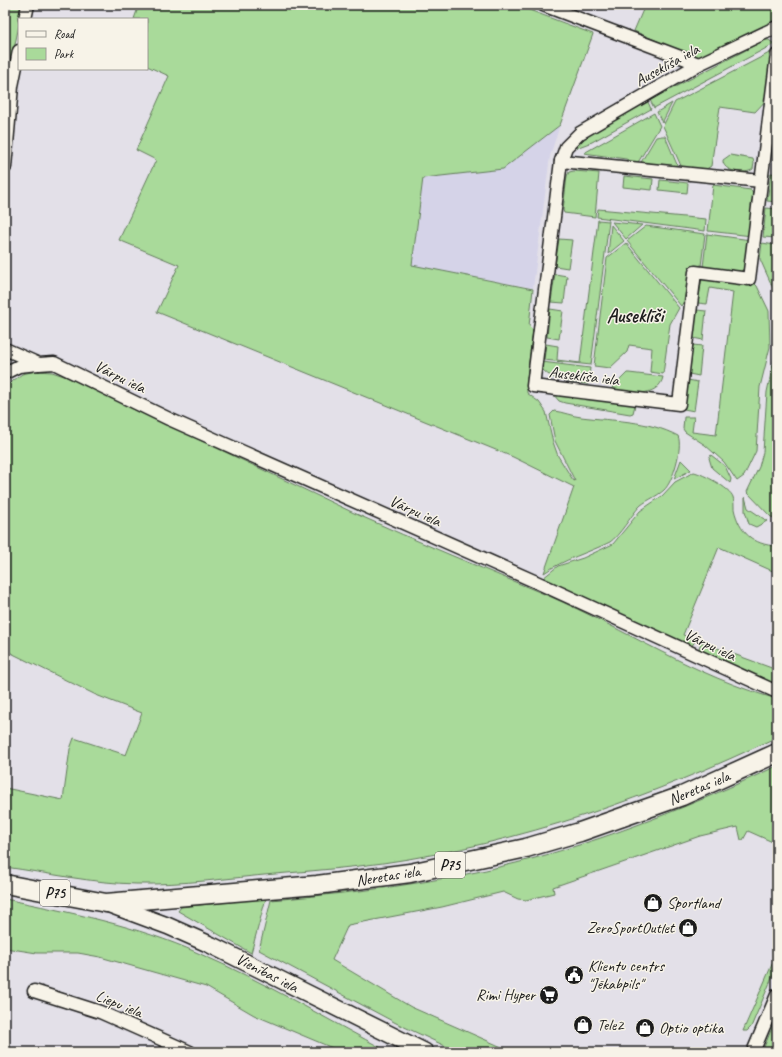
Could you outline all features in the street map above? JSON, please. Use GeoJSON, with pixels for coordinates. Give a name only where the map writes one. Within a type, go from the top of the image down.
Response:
{"type":"FeatureCollection","features":[{"type":"Feature","properties":{"kind":"main road","name":"Neretas iela"},"geometry":{"type":"LineString","coordinates":[[5,884],[106,903],[224,894],[364,880],[470,862],[526,848],[633,815],[703,787],[777,753]]}},
{"type":"Feature","properties":{"kind":"main road","name":"Vienības iela"},"geometry":{"type":"LineString","coordinates":[[106,903],[168,926],[211,945],[425,1052]]}},
{"type":"Feature","properties":{"kind":"street"},"geometry":{"type":"LineString","coordinates":[[25,18],[28,5]]}},
{"type":"Feature","properties":{"kind":"street"},"geometry":{"type":"LineString","coordinates":[[543,5],[699,64]]}},
{"type":"Feature","properties":{"kind":"street","name":"Auseklīša iela"},"geometry":{"type":"LineString","coordinates":[[777,27],[699,64],[574,137],[566,148],[561,162],[533,386],[679,404],[695,272],[749,279],[777,55]]}},
{"type":"Feature","properties":{"kind":"street"},"geometry":{"type":"LineString","coordinates":[[5,167],[12,86],[18,56]]}},
{"type":"Feature","properties":{"kind":"street"},"geometry":{"type":"LineString","coordinates":[[561,162],[761,181]]}},
{"type":"Feature","properties":{"kind":"street","name":"Vārpu iela"},"geometry":{"type":"LineString","coordinates":[[5,349],[39,364]]}},
{"type":"Feature","properties":{"kind":"street","name":"Vārpu iela"},"geometry":{"type":"LineString","coordinates":[[5,373],[19,366],[54,363],[170,419],[534,581],[777,692]]}},
{"type":"Feature","properties":{"kind":"street","name":"Liepu iela"},"geometry":{"type":"LineString","coordinates":[[34,991],[100,1012],[190,1052]]}},
{"type":"Feature","properties":{"kind":"street"},"geometry":{"type":"LineString","coordinates":[[753,1052],[777,995]]}},
{"type":"Feature","properties":{"kind":"shaded area"},"geometry":{"type":"Polygon","coordinates":[[[560,125],[550,156],[533,288],[412,266],[423,178],[504,167],[560,125]]]}},
{"type":"Feature","properties":{"kind":"green space"},"geometry":{"type":"Polygon","coordinates":[[[5,5],[23,5],[20,18],[18,18],[18,30],[8,79],[5,104],[5,5]]]}},
{"type":"Feature","properties":{"kind":"green space"},"geometry":{"type":"Polygon","coordinates":[[[139,5],[516,5],[593,34],[560,125],[503,169],[423,178],[412,265],[533,289],[529,326],[533,330],[527,377],[527,393],[539,402],[546,412],[558,456],[573,480],[575,481],[555,441],[550,415],[554,411],[581,417],[643,424],[678,436],[679,448],[674,472],[671,480],[664,490],[641,505],[610,542],[560,564],[544,573],[574,487],[513,457],[157,312],[179,265],[119,240],[156,160],[136,150],[169,76],[148,66],[148,18],[134,18],[139,5]]]}},
{"type":"Feature","properties":{"kind":"green space"},"geometry":{"type":"Polygon","coordinates":[[[645,5],[777,5],[777,19],[704,58],[695,57],[634,31],[645,5]]]}},
{"type":"Feature","properties":{"kind":"green space"},"geometry":{"type":"Polygon","coordinates":[[[765,40],[769,40],[774,44],[654,108],[650,100],[765,40]]]}},
{"type":"Feature","properties":{"kind":"green space"},"geometry":{"type":"Polygon","coordinates":[[[775,50],[767,99],[755,112],[720,107],[711,166],[705,170],[682,168],[663,126],[675,102],[775,50]]]}},
{"type":"Feature","properties":{"kind":"green space"},"geometry":{"type":"Polygon","coordinates":[[[648,102],[651,109],[592,142],[576,148],[574,143],[579,139],[648,102]]]}},
{"type":"Feature","properties":{"kind":"green space"},"geometry":{"type":"Polygon","coordinates":[[[672,103],[662,123],[657,112],[672,103]]]}},
{"type":"Feature","properties":{"kind":"green space"},"geometry":{"type":"Polygon","coordinates":[[[654,113],[660,126],[637,164],[626,159],[584,153],[654,113]]]}},
{"type":"Feature","properties":{"kind":"green space"},"geometry":{"type":"Polygon","coordinates":[[[665,136],[678,167],[640,164],[656,137],[665,136]]]}},
{"type":"Feature","properties":{"kind":"green space"},"geometry":{"type":"Polygon","coordinates":[[[730,155],[753,159],[753,169],[745,172],[730,170],[726,167],[723,160],[730,155]]]}},
{"type":"Feature","properties":{"kind":"green space"},"geometry":{"type":"Polygon","coordinates":[[[569,172],[599,173],[595,217],[564,213],[563,210],[567,176],[569,172]]]}},
{"type":"Feature","properties":{"kind":"green space"},"geometry":{"type":"Polygon","coordinates":[[[771,173],[777,174],[777,202],[767,201],[771,173]]]}},
{"type":"Feature","properties":{"kind":"green space"},"geometry":{"type":"Polygon","coordinates":[[[624,176],[653,179],[652,190],[623,187],[624,176]]]}},
{"type":"Feature","properties":{"kind":"green space"},"geometry":{"type":"Polygon","coordinates":[[[660,180],[688,183],[687,193],[659,190],[660,180]]]}},
{"type":"Feature","properties":{"kind":"green space"},"geometry":{"type":"Polygon","coordinates":[[[713,185],[751,190],[754,196],[752,236],[708,231],[713,185]]]}},
{"type":"Feature","properties":{"kind":"green space"},"geometry":{"type":"Polygon","coordinates":[[[766,208],[777,209],[776,238],[763,237],[766,208]]]}},
{"type":"Feature","properties":{"kind":"green space"},"geometry":{"type":"Polygon","coordinates":[[[598,209],[706,219],[705,231],[597,217],[598,209]]]}},
{"type":"Feature","properties":{"kind":"green space"},"geometry":{"type":"Polygon","coordinates":[[[598,220],[609,221],[591,365],[544,360],[546,344],[558,346],[557,360],[580,363],[598,220]]]}},
{"type":"Feature","properties":{"kind":"green space"},"geometry":{"type":"Polygon","coordinates":[[[612,222],[642,225],[626,239],[612,222]]]}},
{"type":"Feature","properties":{"kind":"green space"},"geometry":{"type":"Polygon","coordinates":[[[611,225],[624,241],[608,254],[611,225]]]}},
{"type":"Feature","properties":{"kind":"green space"},"geometry":{"type":"Polygon","coordinates":[[[646,226],[705,234],[701,266],[689,271],[684,301],[681,306],[627,241],[646,226]]]}},
{"type":"Feature","properties":{"kind":"green space"},"geometry":{"type":"Polygon","coordinates":[[[707,234],[751,240],[748,258],[745,266],[740,272],[703,267],[707,234]]]}},
{"type":"Feature","properties":{"kind":"green space"},"geometry":{"type":"Polygon","coordinates":[[[559,239],[572,240],[568,268],[555,266],[559,239]]]}},
{"type":"Feature","properties":{"kind":"green space"},"geometry":{"type":"Polygon","coordinates":[[[626,243],[679,308],[670,324],[663,374],[650,372],[652,348],[629,345],[627,352],[610,368],[594,366],[607,258],[626,243]]]}},
{"type":"Feature","properties":{"kind":"green space"},"geometry":{"type":"Polygon","coordinates":[[[762,243],[775,245],[773,261],[777,262],[777,297],[760,259],[762,243]]]}},
{"type":"Feature","properties":{"kind":"green space"},"geometry":{"type":"Polygon","coordinates":[[[555,274],[567,276],[564,303],[551,302],[555,274]]]}},
{"type":"Feature","properties":{"kind":"green space"},"geometry":{"type":"Polygon","coordinates":[[[702,278],[755,284],[769,311],[770,347],[760,387],[756,451],[744,476],[737,481],[724,462],[705,445],[685,432],[683,429],[684,417],[694,417],[692,432],[716,435],[733,292],[710,288],[707,304],[698,303],[702,278]]]}},
{"type":"Feature","properties":{"kind":"green space"},"geometry":{"type":"Polygon","coordinates":[[[550,309],[563,311],[559,339],[547,337],[550,309]]]}},
{"type":"Feature","properties":{"kind":"green space"},"geometry":{"type":"Polygon","coordinates":[[[697,310],[706,311],[703,340],[693,338],[697,310]]]}},
{"type":"Feature","properties":{"kind":"green space"},"geometry":{"type":"Polygon","coordinates":[[[693,345],[702,346],[699,376],[689,374],[693,345]]]}},
{"type":"Feature","properties":{"kind":"green space"},"geometry":{"type":"Polygon","coordinates":[[[777,346],[777,518],[771,517],[747,492],[759,467],[763,452],[767,392],[777,346]]]}},
{"type":"Feature","properties":{"kind":"green space"},"geometry":{"type":"Polygon","coordinates":[[[542,362],[590,368],[588,384],[564,381],[553,377],[543,370],[542,362]]]}},
{"type":"Feature","properties":{"kind":"green space"},"geometry":{"type":"Polygon","coordinates":[[[36,371],[52,372],[67,377],[354,513],[549,596],[689,665],[747,690],[777,699],[777,737],[682,779],[585,815],[485,843],[383,863],[206,881],[154,884],[103,882],[5,867],[5,788],[63,800],[70,749],[74,738],[126,755],[142,713],[96,695],[5,650],[5,387],[22,374],[36,371]]]}},
{"type":"Feature","properties":{"kind":"green space"},"geometry":{"type":"Polygon","coordinates":[[[627,373],[663,377],[660,384],[649,392],[625,393],[611,389],[627,373]]]}},
{"type":"Feature","properties":{"kind":"green space"},"geometry":{"type":"Polygon","coordinates":[[[688,380],[698,382],[694,411],[684,409],[688,380]]]}},
{"type":"Feature","properties":{"kind":"green space"},"geometry":{"type":"Polygon","coordinates":[[[553,394],[676,408],[676,410],[635,405],[633,413],[630,414],[565,403],[559,401],[553,394]]]}},
{"type":"Feature","properties":{"kind":"green space"},"geometry":{"type":"Polygon","coordinates":[[[711,455],[725,466],[731,479],[730,483],[712,468],[709,458],[711,455]]]}},
{"type":"Feature","properties":{"kind":"green space"},"geometry":{"type":"Polygon","coordinates":[[[681,460],[691,470],[674,479],[681,460]]]}},
{"type":"Feature","properties":{"kind":"green space"},"geometry":{"type":"Polygon","coordinates":[[[694,472],[716,482],[731,493],[736,517],[743,531],[748,536],[761,543],[777,546],[777,573],[719,547],[683,635],[696,640],[691,647],[543,578],[558,566],[583,558],[613,544],[640,511],[662,496],[675,482],[694,472]]]}},
{"type":"Feature","properties":{"kind":"green space"},"geometry":{"type":"Polygon","coordinates":[[[745,497],[748,508],[767,521],[756,527],[749,524],[745,511],[745,497]]]}},
{"type":"Feature","properties":{"kind":"green space"},"geometry":{"type":"Polygon","coordinates":[[[701,642],[777,670],[777,685],[698,651],[701,642]]]}},
{"type":"Feature","properties":{"kind":"green space"},"geometry":{"type":"Polygon","coordinates":[[[777,766],[777,844],[748,831],[743,840],[741,840],[738,827],[700,836],[553,887],[554,893],[526,900],[518,899],[503,892],[442,907],[348,925],[332,960],[411,1007],[513,1052],[458,1052],[396,1023],[259,950],[271,900],[333,894],[425,882],[486,870],[550,854],[583,844],[681,808],[777,766]]]}},
{"type":"Feature","properties":{"kind":"green space"},"geometry":{"type":"Polygon","coordinates":[[[266,898],[251,953],[178,911],[181,907],[266,898]]]}},
{"type":"Feature","properties":{"kind":"green space"},"geometry":{"type":"Polygon","coordinates":[[[5,899],[54,909],[127,927],[175,943],[246,976],[389,1052],[342,1052],[254,1015],[206,987],[100,957],[78,953],[37,953],[5,948],[5,899]]]}},
{"type":"Feature","properties":{"kind":"green space"},"geometry":{"type":"Polygon","coordinates":[[[777,953],[777,966],[751,1027],[747,1031],[743,1031],[777,953]]]}},
{"type":"Feature","properties":{"kind":"green space"},"geometry":{"type":"Polygon","coordinates":[[[777,1016],[776,1052],[762,1052],[777,1016]]]}},
{"type":"Feature","properties":{"kind":"place","name":"Sportland"},"geometry":{"type":"Point","coordinates":[653,903]}},
{"type":"Feature","properties":{"kind":"place","name":"ZeroSportOutlet"},"geometry":{"type":"Point","coordinates":[688,928]}},
{"type":"Feature","properties":{"kind":"place","name":"Klientu centrs \"Jēkabpils\""},"geometry":{"type":"Point","coordinates":[574,975]}},
{"type":"Feature","properties":{"kind":"place","name":"Rimi Hyper"},"geometry":{"type":"Point","coordinates":[549,995]}},
{"type":"Feature","properties":{"kind":"place","name":"Tele2"},"geometry":{"type":"Point","coordinates":[583,1025]}},
{"type":"Feature","properties":{"kind":"place","name":"Optio optika"},"geometry":{"type":"Point","coordinates":[645,1028]}},
{"type":"Feature","properties":{"kind":"district","name":"Auseklīši"},"geometry":{"type":"Point","coordinates":[635,315]}}]}
